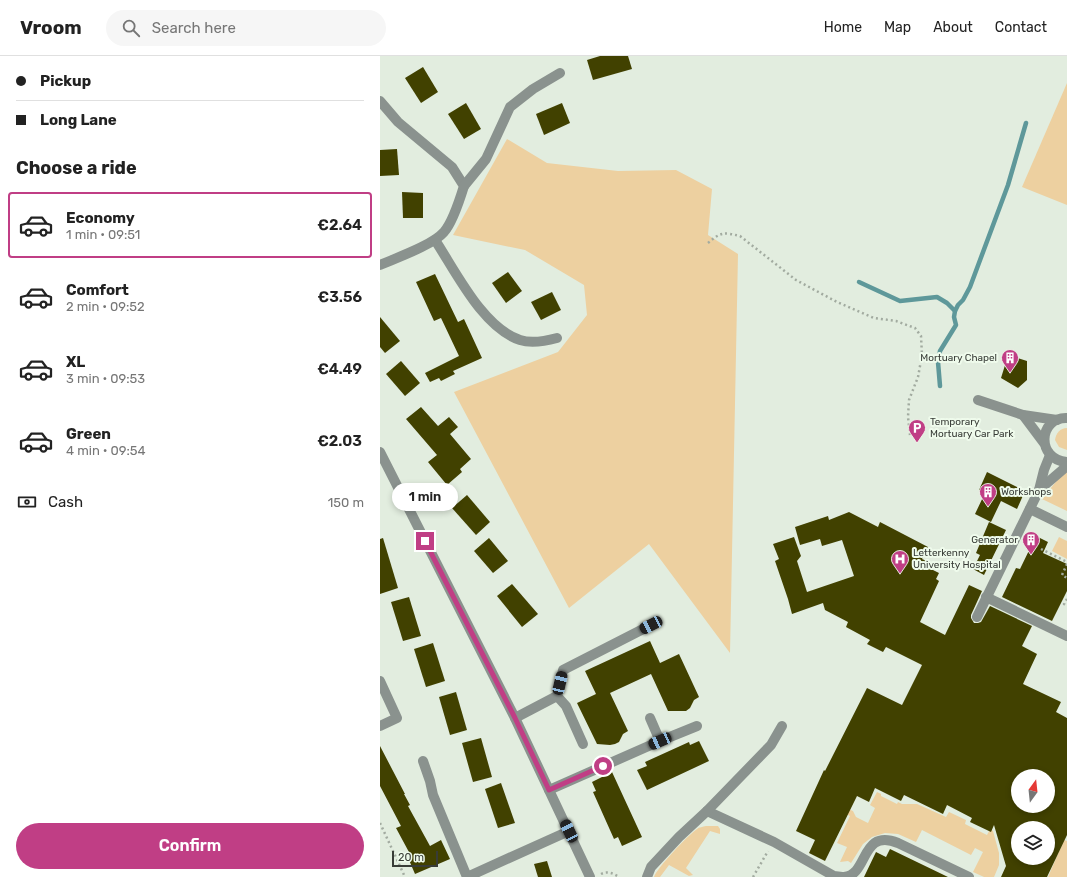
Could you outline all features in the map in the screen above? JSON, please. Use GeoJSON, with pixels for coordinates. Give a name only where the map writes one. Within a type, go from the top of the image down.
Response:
{"type":"FeatureCollection","features":[{"type":"Feature","properties":{"kind":"street"},"geometry":{"type":"LineString","coordinates":[[380,265],[436,240],[445,232],[458,205],[464,186],[486,159],[510,107],[533,89],[560,73]]}},
{"type":"Feature","properties":{"kind":"street"},"geometry":{"type":"LineString","coordinates":[[380,101],[398,122],[452,167],[464,186]]}},
{"type":"Feature","properties":{"kind":"street"},"geometry":{"type":"LineString","coordinates":[[436,240],[479,307],[501,331],[522,340],[535,342],[557,338]]}},
{"type":"Feature","properties":{"kind":"street"},"geometry":{"type":"LineString","coordinates":[[978,400],[1023,415],[1063,417]]}},
{"type":"Feature","properties":{"kind":"street"},"geometry":{"type":"LineString","coordinates":[[1023,415],[1044,443],[1050,455],[1058,461],[1067,462]]}},
{"type":"Feature","properties":{"kind":"street"},"geometry":{"type":"LineString","coordinates":[[1044,443],[1044,436],[1051,423],[1063,417]]}},
{"type":"Feature","properties":{"kind":"street"},"geometry":{"type":"LineString","coordinates":[[380,452],[385,473],[515,718],[569,831],[595,876]]}},
{"type":"Feature","properties":{"kind":"street"},"geometry":{"type":"LineString","coordinates":[[977,617],[1039,490],[1044,470],[1050,455]]}},
{"type":"Feature","properties":{"kind":"street"},"geometry":{"type":"LineString","coordinates":[[1039,490],[1067,466]]}},
{"type":"Feature","properties":{"kind":"street"},"geometry":{"type":"LineString","coordinates":[[1030,509],[1067,527]]}},
{"type":"Feature","properties":{"kind":"street"},"geometry":{"type":"LineString","coordinates":[[986,597],[1067,636]]}},
{"type":"Feature","properties":{"kind":"street"},"geometry":{"type":"LineString","coordinates":[[515,718],[557,696],[563,670],[651,625]]}},
{"type":"Feature","properties":{"kind":"street"},"geometry":{"type":"LineString","coordinates":[[380,681],[397,718],[380,726]]}},
{"type":"Feature","properties":{"kind":"street"},"geometry":{"type":"LineString","coordinates":[[557,696],[566,706],[582,744]]}},
{"type":"Feature","properties":{"kind":"street"},"geometry":{"type":"LineString","coordinates":[[650,718],[660,741]]}},
{"type":"Feature","properties":{"kind":"street"},"geometry":{"type":"LineString","coordinates":[[549,790],[697,726]]}},
{"type":"Feature","properties":{"kind":"street"},"geometry":{"type":"LineString","coordinates":[[647,877],[652,867],[679,837],[707,811],[771,745],[782,726]]}},
{"type":"Feature","properties":{"kind":"street"},"geometry":{"type":"LineString","coordinates":[[423,761],[433,795],[467,877],[569,831]]}},
{"type":"Feature","properties":{"kind":"street"},"geometry":{"type":"LineString","coordinates":[[707,811],[774,842],[834,876],[848,877],[858,870],[868,849],[880,841],[887,840],[898,843],[970,877]]}},
{"type":"Feature","properties":{"kind":"path"},"geometry":{"type":"LineString","coordinates":[[708,243],[718,234],[729,233],[740,236],[796,280],[837,302],[874,318],[896,321],[915,328],[921,336],[922,355],[918,377],[910,400],[908,417],[910,435]]}},
{"type":"Feature","properties":{"kind":"path"},"geometry":{"type":"LineString","coordinates":[[1042,550],[1067,563],[1062,575],[1067,578]]}},
{"type":"Feature","properties":{"kind":"path"},"geometry":{"type":"LineString","coordinates":[[1067,599],[1064,604],[1067,606]]}},
{"type":"Feature","properties":{"kind":"path"},"geometry":{"type":"LineString","coordinates":[[380,823],[405,877]]}},
{"type":"Feature","properties":{"kind":"path"},"geometry":{"type":"LineString","coordinates":[[754,877],[774,842]]}},
{"type":"Feature","properties":{"kind":"path"},"geometry":{"type":"LineString","coordinates":[[595,876],[605,872],[613,873],[619,877]]}},
{"type":"Feature","properties":{"kind":"shaded area"},"geometry":{"type":"Polygon","coordinates":[[[1067,83],[1067,205],[1022,187],[1067,83]]]}},
{"type":"Feature","properties":{"kind":"shaded area"},"geometry":{"type":"Polygon","coordinates":[[[507,139],[547,163],[618,171],[676,170],[712,189],[708,235],[738,254],[730,653],[649,544],[569,608],[454,392],[558,352],[587,315],[584,285],[525,250],[453,235],[507,139]]]}},
{"type":"Feature","properties":{"kind":"shaded area"},"geometry":{"type":"Polygon","coordinates":[[[1067,428],[1067,450],[1059,447],[1055,440],[1059,431],[1067,428]]]}},
{"type":"Feature","properties":{"kind":"shaded area"},"geometry":{"type":"Polygon","coordinates":[[[1067,471],[1067,511],[1042,499],[1059,478],[1067,471]]]}},
{"type":"Feature","properties":{"kind":"shaded area"},"geometry":{"type":"Polygon","coordinates":[[[1059,537],[1067,541],[1067,559],[1052,551],[1059,537]]]}},
{"type":"Feature","properties":{"kind":"shaded area"},"geometry":{"type":"Polygon","coordinates":[[[877,792],[881,794],[881,796],[897,804],[898,802],[902,804],[917,804],[946,817],[949,812],[966,820],[965,824],[987,835],[990,829],[993,831],[999,853],[999,865],[994,877],[984,877],[973,872],[983,852],[975,848],[971,855],[922,830],[916,842],[898,834],[885,833],[872,837],[863,844],[851,863],[848,861],[840,862],[847,847],[837,843],[850,816],[835,808],[837,804],[853,811],[856,817],[868,823],[875,808],[870,805],[877,792]]]}},
{"type":"Feature","properties":{"kind":"shaded area"},"geometry":{"type":"Polygon","coordinates":[[[718,826],[720,829],[720,834],[710,831],[686,868],[693,875],[689,876],[669,865],[660,877],[654,877],[667,859],[687,838],[698,828],[718,826]]]}},
{"type":"Feature","properties":{"kind":"shaded area"},"geometry":{"type":"Polygon","coordinates":[[[1064,840],[1067,841],[1067,877],[1048,877],[1053,865],[1055,865],[1055,861],[1064,840]]]}},
{"type":"Feature","properties":{"kind":"building"},"geometry":{"type":"Polygon","coordinates":[[[600,56],[628,56],[632,69],[593,80],[587,60],[600,56]]]}},
{"type":"Feature","properties":{"kind":"building"},"geometry":{"type":"Polygon","coordinates":[[[423,67],[438,92],[421,103],[405,78],[423,67]]]}},
{"type":"Feature","properties":{"kind":"building"},"geometry":{"type":"Polygon","coordinates":[[[466,103],[481,129],[464,139],[448,114],[466,103]]]}},
{"type":"Feature","properties":{"kind":"building"},"geometry":{"type":"Polygon","coordinates":[[[562,103],[570,123],[544,135],[536,114],[562,103]]]}},
{"type":"Feature","properties":{"kind":"building"},"geometry":{"type":"Polygon","coordinates":[[[397,149],[399,175],[380,176],[380,150],[397,149]]]}},
{"type":"Feature","properties":{"kind":"building"},"geometry":{"type":"Polygon","coordinates":[[[402,192],[423,193],[423,218],[403,218],[402,192]]]}},
{"type":"Feature","properties":{"kind":"building"},"geometry":{"type":"Polygon","coordinates":[[[508,272],[522,291],[506,303],[492,283],[508,272]]]}},
{"type":"Feature","properties":{"kind":"building"},"geometry":{"type":"Polygon","coordinates":[[[435,274],[458,322],[464,319],[482,358],[453,371],[455,374],[441,381],[439,378],[430,382],[425,373],[459,356],[441,318],[434,321],[416,282],[435,274]]]}},
{"type":"Feature","properties":{"kind":"building"},"geometry":{"type":"Polygon","coordinates":[[[552,292],[561,310],[541,320],[531,302],[552,292]]]}},
{"type":"Feature","properties":{"kind":"building"},"geometry":{"type":"Polygon","coordinates":[[[380,317],[400,341],[385,353],[380,347],[380,317]]]}},
{"type":"Feature","properties":{"kind":"building"},"geometry":{"type":"Polygon","coordinates":[[[1011,356],[1027,361],[1027,380],[1018,388],[1001,378],[1006,362],[1009,363],[1011,356]]]}},
{"type":"Feature","properties":{"kind":"building"},"geometry":{"type":"Polygon","coordinates":[[[401,361],[420,383],[405,396],[386,374],[401,361]]]}},
{"type":"Feature","properties":{"kind":"building"},"geometry":{"type":"Polygon","coordinates":[[[421,407],[438,426],[449,417],[458,427],[450,434],[471,459],[460,469],[462,472],[447,485],[428,462],[437,455],[406,419],[421,407]]]}},
{"type":"Feature","properties":{"kind":"building"},"geometry":{"type":"Polygon","coordinates":[[[987,472],[1025,491],[1017,509],[1001,501],[991,522],[975,514],[985,493],[979,490],[987,472]]]}},
{"type":"Feature","properties":{"kind":"building"},"geometry":{"type":"Polygon","coordinates":[[[467,495],[490,522],[476,535],[452,508],[467,495]]]}},
{"type":"Feature","properties":{"kind":"building","name":"Letterkenny University Hospital"},"geometry":{"type":"Polygon","coordinates":[[[849,512],[878,527],[880,522],[928,547],[922,559],[929,562],[927,567],[939,573],[936,579],[939,581],[920,622],[945,635],[969,585],[982,591],[971,615],[974,623],[981,622],[990,606],[1032,626],[1022,646],[1037,654],[1023,684],[1061,702],[1056,712],[1067,718],[1067,835],[1055,860],[1055,821],[1011,821],[1011,865],[1053,865],[1047,877],[1001,877],[1006,866],[994,825],[991,832],[970,822],[972,818],[947,805],[943,814],[904,795],[901,801],[875,788],[869,802],[857,796],[825,861],[809,853],[815,840],[796,831],[824,770],[825,771],[867,688],[902,705],[922,665],[886,647],[883,652],[867,644],[870,640],[846,627],[848,622],[825,610],[823,603],[792,614],[775,561],[779,559],[773,544],[794,537],[801,556],[797,561],[807,592],[854,576],[842,540],[822,546],[820,539],[800,545],[795,527],[828,516],[829,520],[849,512]]]}},
{"type":"Feature","properties":{"kind":"building"},"geometry":{"type":"Polygon","coordinates":[[[989,522],[1006,530],[984,575],[973,569],[980,555],[976,553],[989,522]]]}},
{"type":"Feature","properties":{"kind":"building"},"geometry":{"type":"Polygon","coordinates":[[[1036,536],[1048,542],[1043,553],[1067,564],[1067,591],[1052,621],[1002,597],[1016,568],[1020,569],[1036,536]]]}},
{"type":"Feature","properties":{"kind":"building"},"geometry":{"type":"Polygon","coordinates":[[[383,538],[398,588],[380,594],[380,539],[383,538]]]}},
{"type":"Feature","properties":{"kind":"building"},"geometry":{"type":"Polygon","coordinates":[[[489,538],[508,561],[493,573],[474,551],[489,538]]]}},
{"type":"Feature","properties":{"kind":"building"},"geometry":{"type":"Polygon","coordinates":[[[512,584],[538,614],[522,627],[497,596],[512,584]]]}},
{"type":"Feature","properties":{"kind":"building"},"geometry":{"type":"Polygon","coordinates":[[[409,597],[421,636],[403,641],[391,602],[409,597]]]}},
{"type":"Feature","properties":{"kind":"building"},"geometry":{"type":"Polygon","coordinates":[[[650,641],[660,663],[679,654],[699,697],[694,700],[690,708],[686,711],[668,711],[651,674],[610,693],[628,731],[623,734],[619,742],[615,744],[597,744],[577,703],[596,694],[585,671],[650,641]]]}},
{"type":"Feature","properties":{"kind":"building"},"geometry":{"type":"Polygon","coordinates":[[[433,643],[445,681],[426,687],[414,649],[433,643]]]}},
{"type":"Feature","properties":{"kind":"building"},"geometry":{"type":"Polygon","coordinates":[[[456,692],[467,730],[450,735],[439,697],[456,692]]]}},
{"type":"Feature","properties":{"kind":"building"},"geometry":{"type":"Polygon","coordinates":[[[481,738],[492,777],[473,782],[462,743],[481,738]]]}},
{"type":"Feature","properties":{"kind":"building"},"geometry":{"type":"Polygon","coordinates":[[[699,741],[709,761],[647,790],[637,770],[647,766],[645,762],[689,742],[690,745],[699,741]]]}},
{"type":"Feature","properties":{"kind":"building"},"geometry":{"type":"Polygon","coordinates":[[[380,746],[405,794],[410,805],[408,806],[430,846],[441,840],[450,859],[415,874],[409,860],[410,854],[396,828],[401,826],[380,786],[380,746]]]}},
{"type":"Feature","properties":{"kind":"building"},"geometry":{"type":"Polygon","coordinates":[[[612,772],[642,837],[622,846],[618,837],[614,839],[593,792],[596,791],[592,782],[612,772]]]}},
{"type":"Feature","properties":{"kind":"building"},"geometry":{"type":"Polygon","coordinates":[[[501,783],[515,823],[498,828],[485,789],[501,783]]]}},
{"type":"Feature","properties":{"kind":"building"},"geometry":{"type":"Polygon","coordinates":[[[890,849],[948,877],[864,877],[876,852],[886,857],[890,849]]]}},
{"type":"Feature","properties":{"kind":"building"},"geometry":{"type":"Polygon","coordinates":[[[547,861],[552,877],[538,877],[534,864],[547,861]]]}},
{"type":"Feature","properties":{"kind":"waterway"},"geometry":{"type":"LineString","coordinates":[[940,386],[938,362],[940,351],[956,325],[954,317],[955,311],[970,287],[1008,185],[1026,123]]}},
{"type":"Feature","properties":{"kind":"waterway"},"geometry":{"type":"LineString","coordinates":[[859,282],[900,301],[937,297],[947,303],[955,311]]}},
{"type":"Feature","properties":{"kind":"place","name":"Mortuary Chapel"},"geometry":{"type":"Point","coordinates":[1010,373]}},
{"type":"Feature","properties":{"kind":"place","name":"Temporary Mortuary Car Park"},"geometry":{"type":"Point","coordinates":[917,443]}},
{"type":"Feature","properties":{"kind":"place","name":"Workshops"},"geometry":{"type":"Point","coordinates":[988,507]}},
{"type":"Feature","properties":{"kind":"place","name":"Generator"},"geometry":{"type":"Point","coordinates":[1031,555]}},
{"type":"Feature","properties":{"kind":"place","name":"Letterkenny University Hospital"},"geometry":{"type":"Point","coordinates":[900,574]}},
{"type":"Feature","properties":{"kind":"route"},"geometry":{"type":"LineString","coordinates":[[425,541],[515,718],[549,790],[603,766]]}}]}
